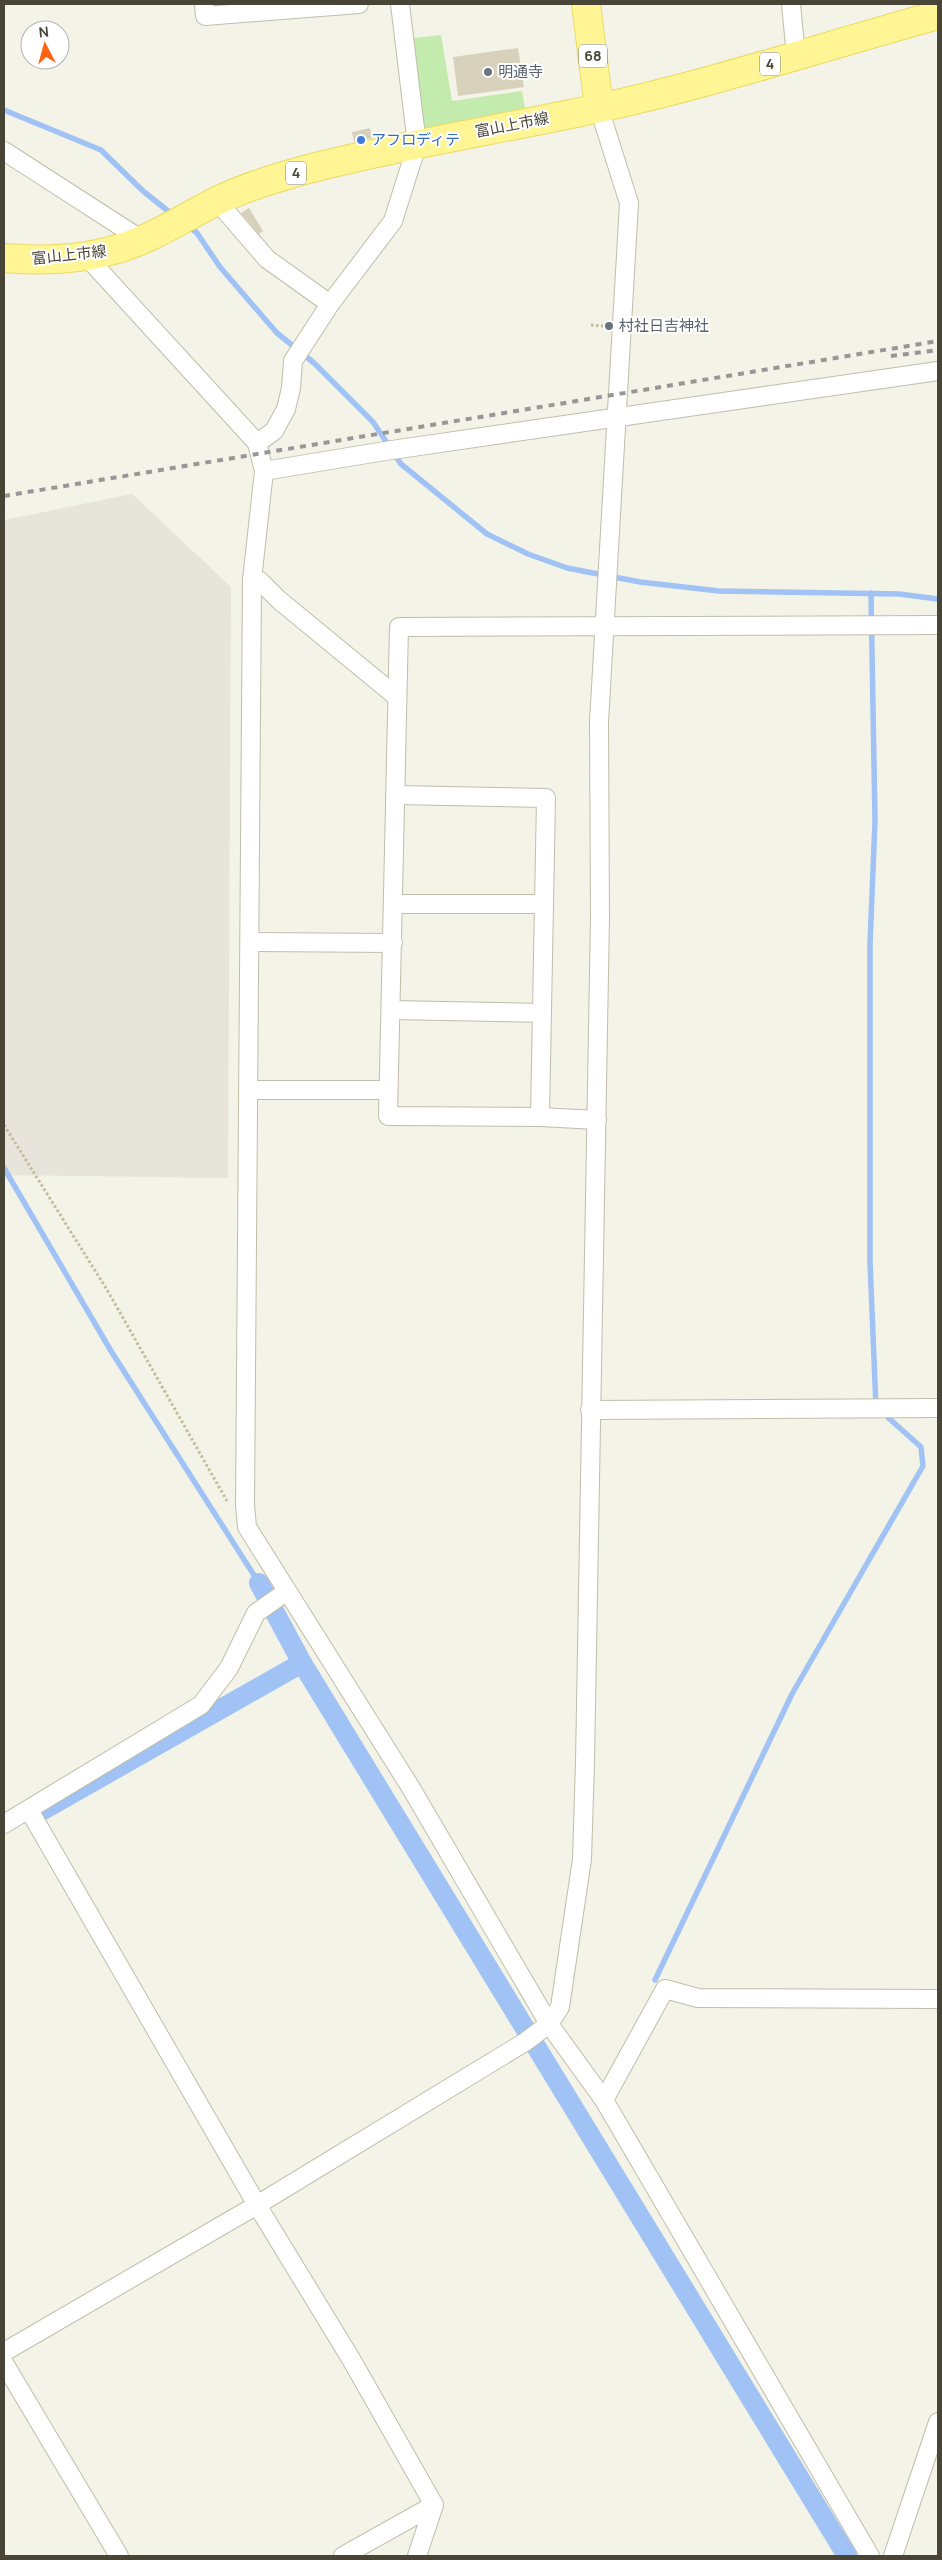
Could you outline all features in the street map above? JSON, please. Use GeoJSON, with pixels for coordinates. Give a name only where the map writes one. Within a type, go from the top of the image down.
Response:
{"type":"FeatureCollection","features":[{"type":"Feature","properties":{"kind":"main road","name":"68"},"geometry":{"type":"LineString","coordinates":[[586,4],[599,108]]}},
{"type":"Feature","properties":{"kind":"main road","name":"富山上市線"},"geometry":{"type":"LineString","coordinates":[[4,258],[34,260],[86,256],[113,250],[178,224],[217,202],[266,181],[417,145],[599,108],[736,75],[938,15]]}},
{"type":"Feature","properties":{"kind":"street"},"geometry":{"type":"LineString","coordinates":[[204,4],[205,16],[359,4]]}},
{"type":"Feature","properties":{"kind":"street"},"geometry":{"type":"LineString","coordinates":[[257,443],[274,431],[286,409],[291,388],[293,361],[330,304],[393,221],[417,145],[400,4]]}},
{"type":"Feature","properties":{"kind":"street"},"geometry":{"type":"LineString","coordinates":[[791,4],[796,56]]}},
{"type":"Feature","properties":{"kind":"street"},"geometry":{"type":"LineString","coordinates":[[4,2352],[257,2205],[525,2042],[549,2024],[560,2007],[582,1859],[586,1752],[590,1410],[597,1120],[600,722],[629,203],[599,108]]}},
{"type":"Feature","properties":{"kind":"street"},"geometry":{"type":"LineString","coordinates":[[4,151],[142,240]]}},
{"type":"Feature","properties":{"kind":"street"},"geometry":{"type":"LineString","coordinates":[[217,202],[266,259],[330,304]]}},
{"type":"Feature","properties":{"kind":"street"},"geometry":{"type":"LineString","coordinates":[[86,256],[257,443],[264,471],[252,580],[250,1090],[245,1505],[247,1527],[286,1592],[412,1788],[549,2024],[604,2100],[870,2556]]}},
{"type":"Feature","properties":{"kind":"street"},"geometry":{"type":"LineString","coordinates":[[264,471],[385,451],[938,371]]}},
{"type":"Feature","properties":{"kind":"street"},"geometry":{"type":"LineString","coordinates":[[252,580],[260,581],[279,600],[396,697]]}},
{"type":"Feature","properties":{"kind":"street"},"geometry":{"type":"LineString","coordinates":[[597,1120],[540,1117],[388,1116],[394,904],[398,627],[938,625]]}},
{"type":"Feature","properties":{"kind":"street"},"geometry":{"type":"LineString","coordinates":[[395,795],[546,798],[540,1117]]}},
{"type":"Feature","properties":{"kind":"street"},"geometry":{"type":"LineString","coordinates":[[394,904],[544,904]]}},
{"type":"Feature","properties":{"kind":"street"},"geometry":{"type":"LineString","coordinates":[[251,942],[393,943]]}},
{"type":"Feature","properties":{"kind":"street"},"geometry":{"type":"LineString","coordinates":[[391,1010],[542,1013]]}},
{"type":"Feature","properties":{"kind":"street"},"geometry":{"type":"LineString","coordinates":[[250,1090],[388,1090]]}},
{"type":"Feature","properties":{"kind":"street"},"geometry":{"type":"LineString","coordinates":[[590,1410],[938,1408]]}},
{"type":"Feature","properties":{"kind":"street"},"geometry":{"type":"LineString","coordinates":[[4,1824],[201,1705],[229,1668],[256,1613],[286,1592]]}},
{"type":"Feature","properties":{"kind":"street"},"geometry":{"type":"LineString","coordinates":[[29,1810],[257,2205],[351,2359],[434,2505],[417,2556]]}},
{"type":"Feature","properties":{"kind":"street"},"geometry":{"type":"LineString","coordinates":[[604,2100],[665,1989],[698,1998],[938,1999]]}},
{"type":"Feature","properties":{"kind":"street"},"geometry":{"type":"LineString","coordinates":[[4,2363],[119,2556]]}},
{"type":"Feature","properties":{"kind":"street"},"geometry":{"type":"LineString","coordinates":[[892,2556],[938,2422]]}},
{"type":"Feature","properties":{"kind":"street"},"geometry":{"type":"LineString","coordinates":[[343,2556],[434,2505]]}},
{"type":"Feature","properties":{"kind":"path"},"geometry":{"type":"LineString","coordinates":[[4,1124],[106,1288],[236,1515],[247,1527]]}},
{"type":"Feature","properties":{"kind":"shaded area"},"geometry":{"type":"Polygon","coordinates":[[[132,494],[231,587],[228,1178],[4,1175],[4,520],[132,494]]]}},
{"type":"Feature","properties":{"kind":"green space"},"geometry":{"type":"Polygon","coordinates":[[[441,35],[452,101],[522,91],[525,108],[415,132],[406,39],[441,35]]]}},
{"type":"Feature","properties":{"kind":"building","name":"明通寺"},"geometry":{"type":"Polygon","coordinates":[[[518,48],[524,87],[458,96],[453,57],[518,48]]]}},
{"type":"Feature","properties":{"kind":"building"},"geometry":{"type":"Polygon","coordinates":[[[370,128],[372,138],[354,142],[352,132],[370,128]]]}},
{"type":"Feature","properties":{"kind":"building"},"geometry":{"type":"Polygon","coordinates":[[[249,208],[263,231],[259,234],[241,213],[249,208]]]}},
{"type":"Feature","properties":{"kind":"waterway"},"geometry":{"type":"LineString","coordinates":[[4,110],[101,150],[143,191],[173,215]]}},
{"type":"Feature","properties":{"kind":"waterway"},"geometry":{"type":"LineString","coordinates":[[187,225],[197,233],[220,267],[277,333],[314,363],[373,422],[401,464],[487,534],[528,554],[567,568],[640,582],[719,591],[899,594],[938,599]]}},
{"type":"Feature","properties":{"kind":"waterway"},"geometry":{"type":"LineString","coordinates":[[871,593],[875,821],[870,944],[870,1262],[876,1407]]}},
{"type":"Feature","properties":{"kind":"waterway"},"geometry":{"type":"LineString","coordinates":[[4,1168],[111,1351],[259,1583]]}},
{"type":"Feature","properties":{"kind":"waterway"},"geometry":{"type":"LineString","coordinates":[[655,1980],[792,1694],[923,1466],[921,1447],[883,1413]]}},
{"type":"Feature","properties":{"kind":"waterway"},"geometry":{"type":"LineString","coordinates":[[259,1583],[302,1663],[847,2556]]}},
{"type":"Feature","properties":{"kind":"waterway"},"geometry":{"type":"LineString","coordinates":[[43,1810],[302,1663]]}},
{"type":"Feature","properties":{"kind":"railway"},"geometry":{"type":"LineString","coordinates":[[4,496],[938,341]]}},
{"type":"Feature","properties":{"kind":"railway"},"geometry":{"type":"LineString","coordinates":[[891,356],[938,350]]}},
{"type":"Feature","properties":{"kind":"place","name":"明通寺"},"geometry":{"type":"Point","coordinates":[488,72]}},
{"type":"Feature","properties":{"kind":"place","name":"アフロディテ"},"geometry":{"type":"Point","coordinates":[361,140]}},
{"type":"Feature","properties":{"kind":"place","name":"村社日吉神社"},"geometry":{"type":"Point","coordinates":[609,326]}}]}
